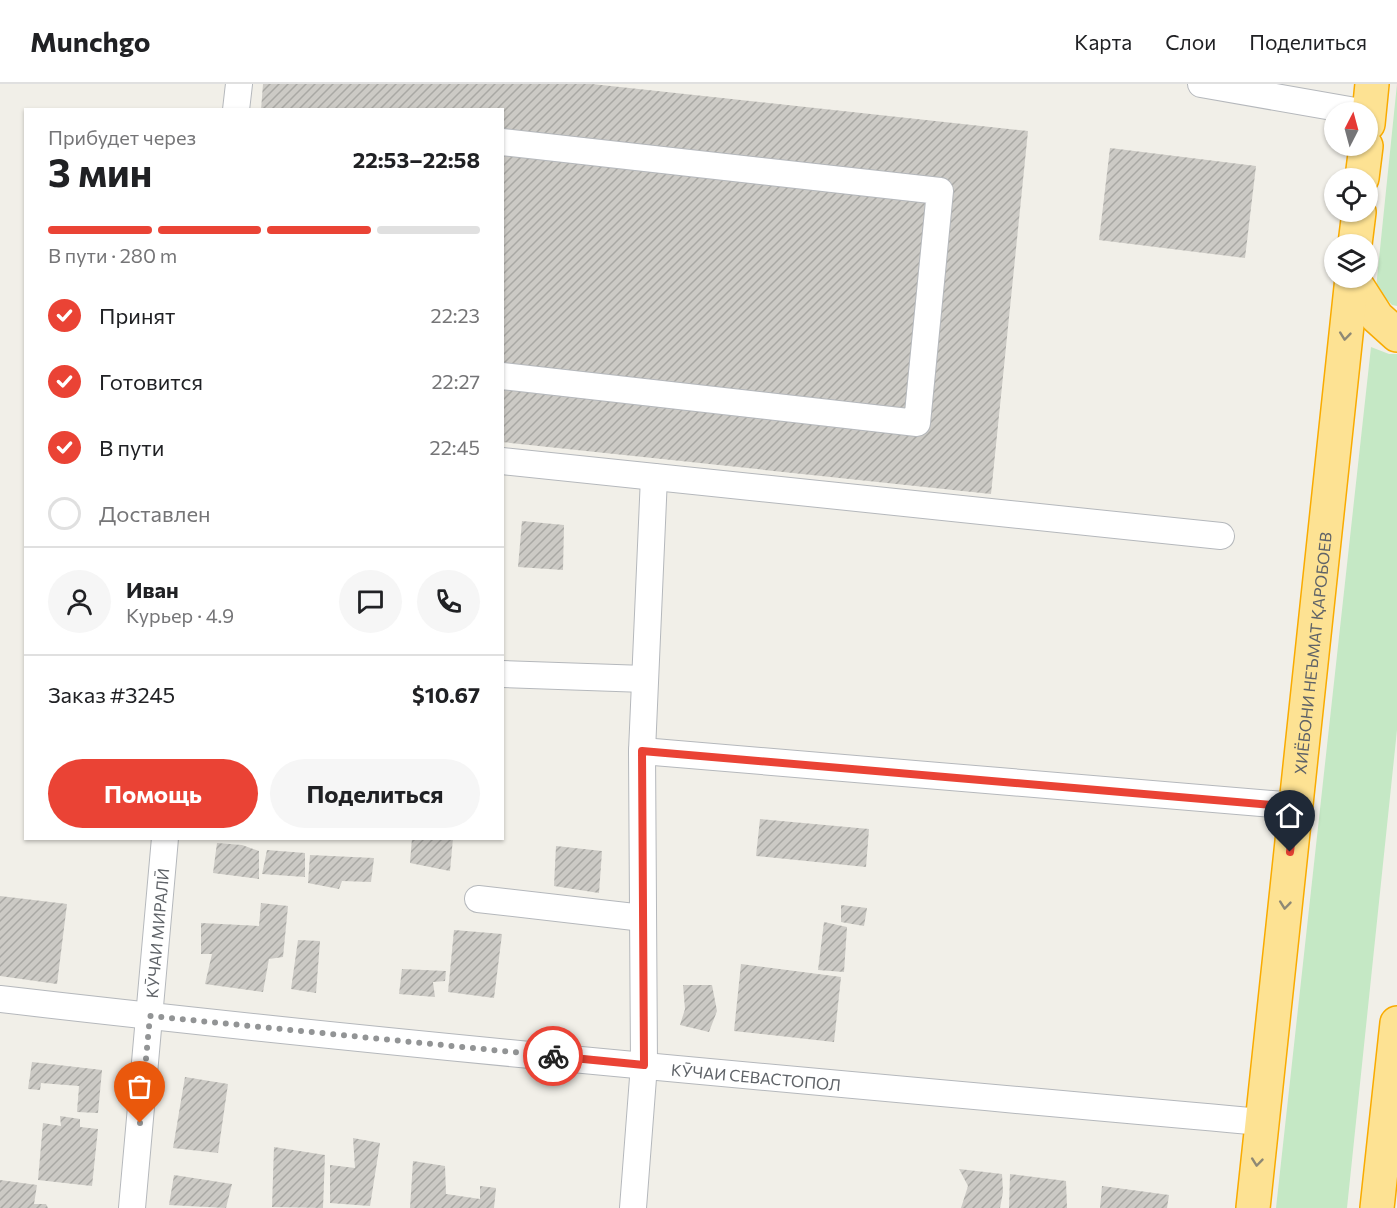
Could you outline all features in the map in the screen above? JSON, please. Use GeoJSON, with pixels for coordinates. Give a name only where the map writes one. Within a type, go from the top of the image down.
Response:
{"type":"FeatureCollection","features":[{"type":"Feature","properties":{"kind":"highway","name":"ХИЁБОНИ НЕЪМАТ ҚАРОБОЕВ"},"geometry":{"type":"LineString","coordinates":[[1252,1208],[1351,288]]}},
{"type":"Feature","properties":{"kind":"highway"},"geometry":{"type":"LineString","coordinates":[[1358,288],[1377,317],[1397,335]]}},
{"type":"Feature","properties":{"kind":"highway"},"geometry":{"type":"LineString","coordinates":[[1377,1208],[1390,1162],[1397,1023]]}},
{"type":"Feature","properties":{"kind":"street"},"geometry":{"type":"LineString","coordinates":[[236,108],[239,84]]}},
{"type":"Feature","properties":{"kind":"street"},"geometry":{"type":"LineString","coordinates":[[1201,84],[1324,108]]}},
{"type":"Feature","properties":{"kind":"street"},"geometry":{"type":"LineString","coordinates":[[504,142],[940,191],[917,423],[504,376]]}},
{"type":"Feature","properties":{"kind":"street"},"geometry":{"type":"LineString","coordinates":[[504,461],[1221,536]]}},
{"type":"Feature","properties":{"kind":"street"},"geometry":{"type":"LineString","coordinates":[[633,1208],[644,1065],[642,751],[654,477]]}},
{"type":"Feature","properties":{"kind":"street"},"geometry":{"type":"LineString","coordinates":[[504,674],[645,679]]}},
{"type":"Feature","properties":{"kind":"street"},"geometry":{"type":"LineString","coordinates":[[642,751],[1295,807]]}},
{"type":"Feature","properties":{"kind":"street","name":"КӮЧАИ МИРАЛӢ"},"geometry":{"type":"LineString","coordinates":[[132,1208],[165,840]]}},
{"type":"Feature","properties":{"kind":"street"},"geometry":{"type":"LineString","coordinates":[[478,899],[643,918]]}},
{"type":"Feature","properties":{"kind":"street","name":"КӮЧАИ СЕВАСТОПОЛ"},"geometry":{"type":"LineString","coordinates":[[0,999],[644,1065],[1262,1122]]}},
{"type":"Feature","properties":{"kind":"green space"},"geometry":{"type":"Polygon","coordinates":[[[1397,84],[1397,306],[1392,305],[1376,288],[1378,288],[1378,269],[1397,84]]]}},
{"type":"Feature","properties":{"kind":"green space"},"geometry":{"type":"Polygon","coordinates":[[[1371,347],[1389,354],[1397,354],[1397,730],[1347,1208],[1276,1208],[1371,347]]]}},
{"type":"Feature","properties":{"kind":"building"},"geometry":{"type":"Polygon","coordinates":[[[263,84],[592,84],[1028,131],[991,494],[504,442],[504,108],[261,108],[263,84]]]}},
{"type":"Feature","properties":{"kind":"building"},"geometry":{"type":"Polygon","coordinates":[[[1110,148],[1256,166],[1245,258],[1099,240],[1110,148]]]}},
{"type":"Feature","properties":{"kind":"building"},"geometry":{"type":"Polygon","coordinates":[[[522,521],[564,525],[563,570],[518,567],[522,521]]]}},
{"type":"Feature","properties":{"kind":"building"},"geometry":{"type":"Polygon","coordinates":[[[760,819],[869,829],[866,867],[756,856],[760,819]]]}},
{"type":"Feature","properties":{"kind":"building"},"geometry":{"type":"Polygon","coordinates":[[[412,840],[453,840],[450,871],[410,863],[412,840]]]}},
{"type":"Feature","properties":{"kind":"building"},"geometry":{"type":"Polygon","coordinates":[[[217,843],[242,845],[259,851],[259,879],[213,873],[217,843]]]}},
{"type":"Feature","properties":{"kind":"building"},"geometry":{"type":"Polygon","coordinates":[[[556,846],[602,851],[599,893],[554,886],[556,846]]]}},
{"type":"Feature","properties":{"kind":"building"},"geometry":{"type":"Polygon","coordinates":[[[267,850],[305,853],[305,877],[262,874],[267,850]]]}},
{"type":"Feature","properties":{"kind":"building"},"geometry":{"type":"Polygon","coordinates":[[[310,855],[374,858],[371,882],[342,881],[339,889],[308,883],[310,855]]]}},
{"type":"Feature","properties":{"kind":"building"},"geometry":{"type":"Polygon","coordinates":[[[0,896],[67,904],[57,984],[0,976],[0,896]]]}},
{"type":"Feature","properties":{"kind":"building"},"geometry":{"type":"Polygon","coordinates":[[[261,903],[288,906],[283,957],[269,959],[263,992],[205,984],[212,954],[201,954],[201,923],[259,926],[261,903]]]}},
{"type":"Feature","properties":{"kind":"building"},"geometry":{"type":"Polygon","coordinates":[[[841,905],[867,908],[864,926],[841,922],[841,905]]]}},
{"type":"Feature","properties":{"kind":"building"},"geometry":{"type":"Polygon","coordinates":[[[824,922],[847,927],[844,972],[818,970],[824,922]]]}},
{"type":"Feature","properties":{"kind":"building"},"geometry":{"type":"Polygon","coordinates":[[[454,930],[502,934],[494,998],[448,992],[454,930]]]}},
{"type":"Feature","properties":{"kind":"building"},"geometry":{"type":"Polygon","coordinates":[[[298,940],[320,941],[316,993],[291,989],[298,940]]]}},
{"type":"Feature","properties":{"kind":"building"},"geometry":{"type":"Polygon","coordinates":[[[741,964],[841,977],[834,1042],[734,1031],[741,964]]]}},
{"type":"Feature","properties":{"kind":"building"},"geometry":{"type":"Polygon","coordinates":[[[402,969],[446,971],[445,981],[433,982],[435,997],[399,994],[402,969]]]}},
{"type":"Feature","properties":{"kind":"building"},"geometry":{"type":"Polygon","coordinates":[[[683,985],[712,985],[717,1011],[709,1032],[680,1025],[685,1009],[683,985]]]}},
{"type":"Feature","properties":{"kind":"building"},"geometry":{"type":"Polygon","coordinates":[[[32,1062],[102,1070],[98,1113],[77,1112],[79,1086],[41,1083],[40,1090],[28,1089],[32,1062]]]}},
{"type":"Feature","properties":{"kind":"building"},"geometry":{"type":"Polygon","coordinates":[[[185,1077],[228,1084],[218,1153],[173,1148],[185,1077]]]}},
{"type":"Feature","properties":{"kind":"building"},"geometry":{"type":"Polygon","coordinates":[[[60,1116],[80,1119],[80,1127],[98,1129],[92,1186],[38,1180],[43,1123],[61,1126],[60,1116]]]}},
{"type":"Feature","properties":{"kind":"building"},"geometry":{"type":"Polygon","coordinates":[[[353,1138],[380,1143],[370,1206],[330,1203],[330,1165],[355,1168],[353,1138]]]}},
{"type":"Feature","properties":{"kind":"building"},"geometry":{"type":"Polygon","coordinates":[[[274,1147],[325,1155],[323,1208],[272,1207],[274,1147]]]}},
{"type":"Feature","properties":{"kind":"building"},"geometry":{"type":"Polygon","coordinates":[[[413,1161],[445,1166],[446,1194],[480,1199],[480,1186],[496,1188],[494,1208],[410,1208],[413,1161]]]}},
{"type":"Feature","properties":{"kind":"building"},"geometry":{"type":"Polygon","coordinates":[[[959,1169],[1002,1174],[1003,1192],[1000,1208],[961,1208],[968,1186],[959,1169]]]}},
{"type":"Feature","properties":{"kind":"building"},"geometry":{"type":"Polygon","coordinates":[[[1010,1174],[1066,1181],[1067,1208],[1009,1208],[1010,1174]]]}},
{"type":"Feature","properties":{"kind":"building"},"geometry":{"type":"Polygon","coordinates":[[[174,1175],[232,1184],[226,1208],[169,1205],[174,1175]]]}},
{"type":"Feature","properties":{"kind":"building"},"geometry":{"type":"Polygon","coordinates":[[[0,1180],[37,1185],[34,1204],[46,1204],[48,1208],[0,1208],[0,1180]]]}},
{"type":"Feature","properties":{"kind":"building"},"geometry":{"type":"Polygon","coordinates":[[[1102,1186],[1169,1195],[1167,1208],[1100,1208],[1102,1186]]]}},
{"type":"Feature","properties":{"kind":"way so far"},"geometry":{"type":"LineString","coordinates":[[140,1123],[150,1016],[553,1056]]}},
{"type":"Feature","properties":{"kind":"route"},"geometry":{"type":"LineString","coordinates":[[553,1056],[644,1065],[642,751],[1295,807],[1290,852]]}}]}
